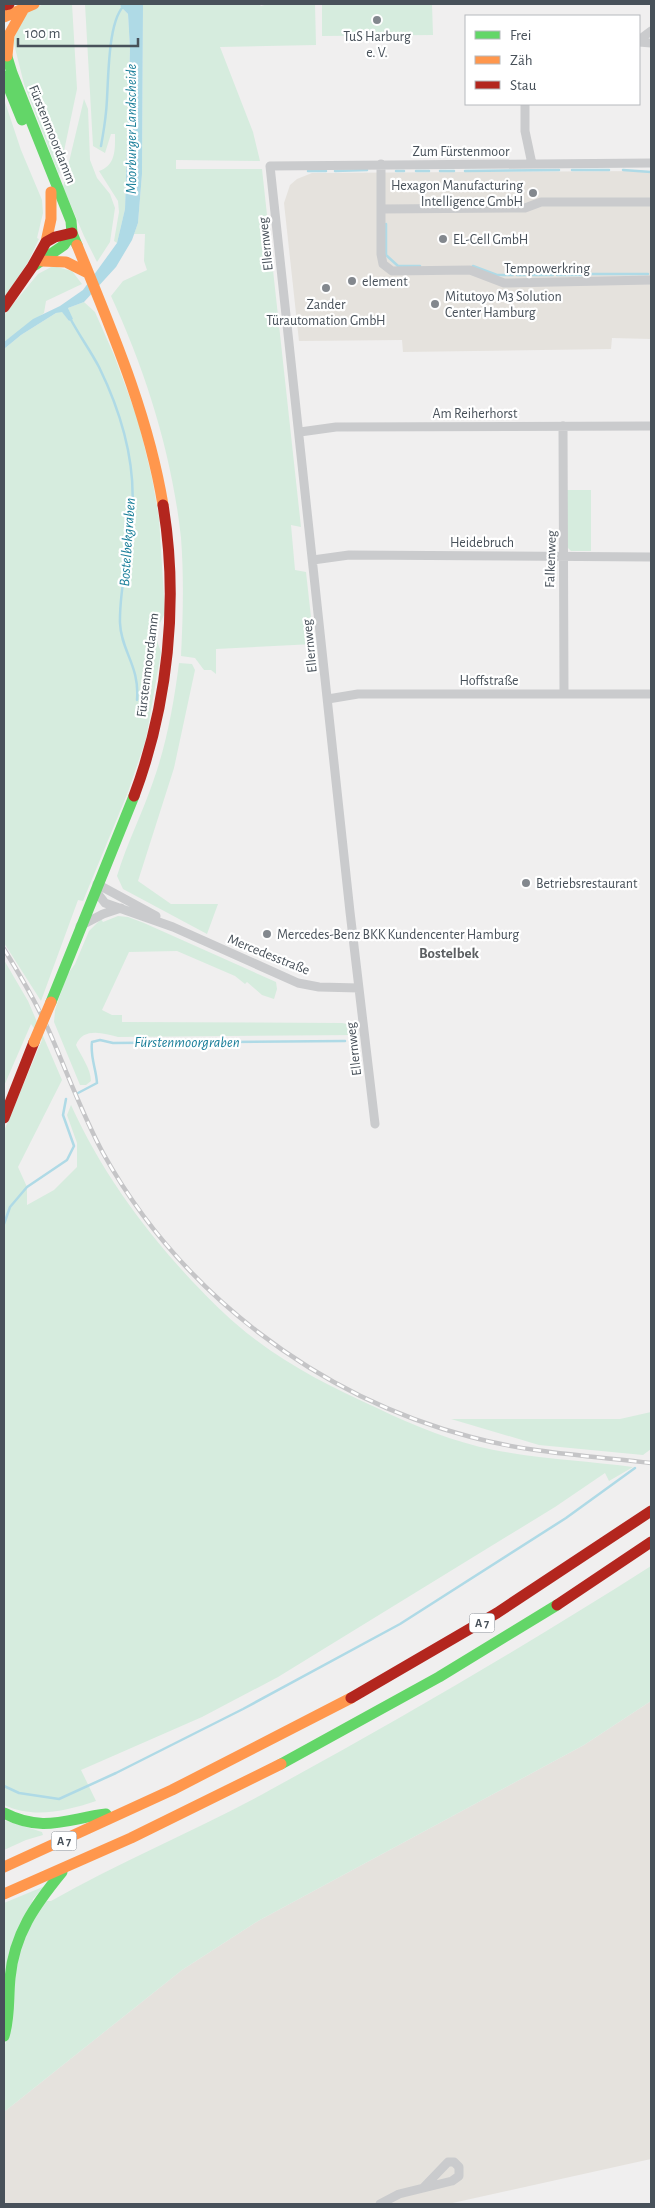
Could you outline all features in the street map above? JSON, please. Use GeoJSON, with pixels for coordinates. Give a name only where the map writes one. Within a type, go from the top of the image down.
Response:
{"type":"FeatureCollection","features":[{"type":"Feature","properties":{"kind":"main road"},"geometry":{"type":"LineString","coordinates":[[4,5],[9,4]]}},
{"type":"Feature","properties":{"kind":"main road"},"geometry":{"type":"LineString","coordinates":[[4,17],[34,4]]}},
{"type":"Feature","properties":{"kind":"main road"},"geometry":{"type":"LineString","coordinates":[[8,59],[8,35],[23,10]]}},
{"type":"Feature","properties":{"kind":"main road","name":"Fürstenmoordamm"},"geometry":{"type":"LineString","coordinates":[[4,47],[71,221],[78,260],[89,274],[102,305],[128,374],[149,438],[162,505],[170,596],[162,686],[150,747],[137,786],[4,1118]]}},
{"type":"Feature","properties":{"kind":"main road","name":"Fürstenmoordamm"},"geometry":{"type":"LineString","coordinates":[[4,75],[64,224],[72,233]]}},
{"type":"Feature","properties":{"kind":"main road"},"geometry":{"type":"LineString","coordinates":[[4,307],[36,264],[46,242],[51,218],[51,192]]}},
{"type":"Feature","properties":{"kind":"main road"},"geometry":{"type":"LineString","coordinates":[[46,242],[55,237],[72,233]]}},
{"type":"Feature","properties":{"kind":"main road"},"geometry":{"type":"LineString","coordinates":[[36,264],[64,245],[72,233]]}},
{"type":"Feature","properties":{"kind":"main road"},"geometry":{"type":"LineString","coordinates":[[36,264],[54,259],[78,260]]}},
{"type":"Feature","properties":{"kind":"main road","name":"A 7"},"geometry":{"type":"LineString","coordinates":[[4,1867],[124,1813],[306,1724],[429,1654],[548,1581],[651,1511]]}},
{"type":"Feature","properties":{"kind":"main road","name":"A 7"},"geometry":{"type":"LineString","coordinates":[[4,1894],[65,1868],[241,1785],[324,1742],[442,1676],[568,1598],[651,1542]]}},
{"type":"Feature","properties":{"kind":"main road"},"geometry":{"type":"LineString","coordinates":[[4,1813],[27,1823],[50,1825],[77,1821],[98,1815],[124,1813]]}},
{"type":"Feature","properties":{"kind":"main road"},"geometry":{"type":"LineString","coordinates":[[4,2036],[10,2010],[14,1946],[20,1928],[39,1899],[65,1868]]}},
{"type":"Feature","properties":{"kind":"street"},"geometry":{"type":"LineString","coordinates":[[640,40],[651,31]]}},
{"type":"Feature","properties":{"kind":"street"},"geometry":{"type":"LineString","coordinates":[[525,105],[525,131],[532,164]]}},
{"type":"Feature","properties":{"kind":"street","name":"Zum Fürstenmoor"},"geometry":{"type":"LineString","coordinates":[[270,166],[651,163]]}},
{"type":"Feature","properties":{"kind":"street","name":"Tempowerkring"},"geometry":{"type":"LineString","coordinates":[[381,164],[381,258],[392,271],[470,270],[504,283],[651,280]]}},
{"type":"Feature","properties":{"kind":"street","name":"Ellernweg"},"geometry":{"type":"LineString","coordinates":[[270,166],[375,1124]]}},
{"type":"Feature","properties":{"kind":"street"},"geometry":{"type":"LineString","coordinates":[[381,209],[525,208],[541,202],[651,202]]}},
{"type":"Feature","properties":{"kind":"street","name":"Falkenweg"},"geometry":{"type":"LineString","coordinates":[[563,426],[564,556],[562,564],[564,694]]}},
{"type":"Feature","properties":{"kind":"street","name":"Am Reiherhorst"},"geometry":{"type":"LineString","coordinates":[[300,432],[336,427],[651,426]]}},
{"type":"Feature","properties":{"kind":"street","name":"Heidebruch"},"geometry":{"type":"LineString","coordinates":[[313,560],[349,556],[651,557]]}},
{"type":"Feature","properties":{"kind":"street","name":"Hoffstraße"},"geometry":{"type":"LineString","coordinates":[[328,698],[358,694],[651,694]]}},
{"type":"Feature","properties":{"kind":"street","name":"Mercedesstraße"},"geometry":{"type":"LineString","coordinates":[[97,884],[102,901],[173,927],[298,983],[319,987],[359,988]]}},
{"type":"Feature","properties":{"kind":"street","name":"Mercedesstraße"},"geometry":{"type":"LineString","coordinates":[[97,884],[173,927]]}},
{"type":"Feature","properties":{"kind":"street"},"geometry":{"type":"LineString","coordinates":[[80,926],[121,908]]}},
{"type":"Feature","properties":{"kind":"street"},"geometry":{"type":"LineString","coordinates":[[380,2204],[399,2194],[424,2187]]}},
{"type":"Feature","properties":{"kind":"shaded area"},"geometry":{"type":"Polygon","coordinates":[[[651,171],[651,339],[612,338],[611,349],[403,352],[402,340],[299,341],[284,203],[290,185],[297,179],[312,173],[651,171]]]}},
{"type":"Feature","properties":{"kind":"shaded area"},"geometry":{"type":"Polygon","coordinates":[[[651,1701],[651,2159],[448,2204],[4,2204],[4,2112],[182,1970],[258,1921],[584,1745],[651,1701]]]}},
{"type":"Feature","properties":{"kind":"green space"},"geometry":{"type":"Polygon","coordinates":[[[44,4],[72,4],[77,89],[59,175],[24,84],[13,40],[27,11],[44,4]]]}},
{"type":"Feature","properties":{"kind":"green space"},"geometry":{"type":"Polygon","coordinates":[[[85,4],[122,4],[120,6],[128,14],[130,49],[125,209],[117,243],[114,241],[119,212],[118,201],[99,171],[112,161],[115,134],[111,134],[105,153],[93,146],[85,4]]]}},
{"type":"Feature","properties":{"kind":"green space"},"geometry":{"type":"Polygon","coordinates":[[[143,4],[259,4],[261,6],[268,4],[315,4],[316,45],[220,47],[253,132],[260,161],[176,160],[176,169],[262,169],[301,527],[291,525],[295,570],[306,572],[314,644],[216,649],[216,674],[211,670],[204,670],[195,658],[181,656],[182,553],[171,475],[156,414],[146,384],[111,296],[123,281],[147,270],[144,261],[145,234],[134,234],[138,223],[142,174],[143,4]]]}},
{"type":"Feature","properties":{"kind":"green space","name":"TuS Harburg e. V."},"geometry":{"type":"Polygon","coordinates":[[[322,4],[432,4],[433,35],[322,36],[322,4]]]}},
{"type":"Feature","properties":{"kind":"green space"},"geometry":{"type":"Polygon","coordinates":[[[4,99],[21,150],[42,200],[43,213],[37,238],[39,239],[28,262],[4,299],[4,99]]]}},
{"type":"Feature","properties":{"kind":"green space"},"geometry":{"type":"Polygon","coordinates":[[[84,99],[88,109],[90,160],[97,178],[110,194],[115,208],[110,242],[97,262],[63,187],[84,99]]]}},
{"type":"Feature","properties":{"kind":"green space"},"geometry":{"type":"Polygon","coordinates":[[[53,266],[72,271],[82,284],[46,301],[44,313],[4,342],[4,315],[38,274],[53,266]]]}},
{"type":"Feature","properties":{"kind":"green space"},"geometry":{"type":"Polygon","coordinates":[[[84,302],[95,312],[114,355],[138,420],[152,478],[159,518],[165,613],[156,631],[156,638],[161,652],[146,739],[128,792],[83,901],[78,900],[41,1001],[4,943],[4,349],[21,335],[56,313],[62,311],[69,321],[72,319],[68,308],[84,302]]]}},
{"type":"Feature","properties":{"kind":"green space"},"geometry":{"type":"Polygon","coordinates":[[[567,490],[591,490],[591,551],[571,551],[567,547],[567,490]]]}},
{"type":"Feature","properties":{"kind":"green space"},"geometry":{"type":"Polygon","coordinates":[[[179,663],[192,664],[195,670],[174,768],[138,881],[171,904],[218,904],[207,934],[123,889],[117,876],[159,765],[170,722],[179,663]]]}},
{"type":"Feature","properties":{"kind":"green space"},"geometry":{"type":"Polygon","coordinates":[[[118,916],[128,917],[144,923],[276,982],[277,989],[274,999],[262,995],[247,982],[245,984],[235,976],[177,951],[129,952],[102,1010],[112,1015],[122,1015],[122,1022],[342,1023],[358,1026],[358,1035],[118,1037],[100,1033],[88,1034],[79,1039],[76,1045],[88,1067],[91,1081],[86,1085],[80,1085],[54,1022],[55,1010],[67,975],[75,964],[89,931],[101,919],[103,922],[118,916]]]}},
{"type":"Feature","properties":{"kind":"green space"},"geometry":{"type":"Polygon","coordinates":[[[4,960],[28,1001],[62,1080],[18,1167],[27,1187],[27,1205],[54,1190],[77,1167],[77,1143],[67,1115],[71,1105],[96,1153],[124,1198],[174,1261],[223,1312],[247,1333],[285,1360],[330,1386],[391,1415],[464,1443],[529,1456],[633,1467],[609,1481],[605,1473],[555,1507],[278,1677],[202,1717],[81,1770],[96,1801],[73,1808],[38,1813],[27,1812],[4,1805],[4,1131],[42,1040],[31,1024],[4,1086],[4,960]]]}},
{"type":"Feature","properties":{"kind":"green space"},"geometry":{"type":"Polygon","coordinates":[[[651,1412],[651,1449],[643,1455],[539,1445],[451,1419],[620,1419],[651,1412]]]}},
{"type":"Feature","properties":{"kind":"green space"},"geometry":{"type":"Polygon","coordinates":[[[651,1566],[651,1701],[584,1745],[258,1921],[182,1970],[4,2112],[4,2047],[8,2036],[15,1954],[43,1901],[51,1901],[105,1872],[243,1805],[415,1709],[651,1566]]]}},
{"type":"Feature","properties":{"kind":"green space"},"geometry":{"type":"Polygon","coordinates":[[[4,1820],[42,1832],[43,1835],[4,1850],[4,1820]]]}},
{"type":"Feature","properties":{"kind":"green space"},"geometry":{"type":"Polygon","coordinates":[[[45,1886],[33,1899],[4,2004],[4,1903],[45,1886]]]}},
{"type":"Feature","properties":{"kind":"water","name":"Moorburger Landscheide"},"geometry":{"type":"Polygon","coordinates":[[[122,4],[143,4],[142,174],[138,223],[132,240],[116,267],[84,302],[68,308],[73,319],[69,321],[62,312],[56,313],[21,335],[4,349],[4,342],[33,319],[60,306],[83,290],[117,243],[125,209],[130,49],[128,14],[120,6],[122,4]]]}},
{"type":"Feature","properties":{"kind":"waterway"},"geometry":{"type":"LineString","coordinates":[[101,146],[106,112],[112,38],[115,23],[126,4]]}},
{"type":"Feature","properties":{"kind":"waterway"},"geometry":{"type":"LineString","coordinates":[[335,171],[367,170]]}},
{"type":"Feature","properties":{"kind":"waterway"},"geometry":{"type":"LineString","coordinates":[[465,171],[559,170]]}},
{"type":"Feature","properties":{"kind":"waterway"},"geometry":{"type":"LineString","coordinates":[[572,170],[609,170]]}},
{"type":"Feature","properties":{"kind":"waterway"},"geometry":{"type":"LineString","coordinates":[[623,170],[651,172]]}},
{"type":"Feature","properties":{"kind":"waterway"},"geometry":{"type":"LineString","coordinates":[[308,171],[326,171]]}},
{"type":"Feature","properties":{"kind":"waterway"},"geometry":{"type":"LineString","coordinates":[[396,171],[404,171]]}},
{"type":"Feature","properties":{"kind":"waterway"},"geometry":{"type":"LineString","coordinates":[[416,171],[429,171]]}},
{"type":"Feature","properties":{"kind":"waterway"},"geometry":{"type":"LineString","coordinates":[[440,171],[454,171]]}},
{"type":"Feature","properties":{"kind":"waterway"},"geometry":{"type":"LineString","coordinates":[[386,224],[386,255],[398,266],[420,266]]}},
{"type":"Feature","properties":{"kind":"waterway"},"geometry":{"type":"LineString","coordinates":[[473,266],[497,275],[513,275]]}},
{"type":"Feature","properties":{"kind":"waterway"},"geometry":{"type":"LineString","coordinates":[[589,274],[648,274]]}},
{"type":"Feature","properties":{"kind":"waterway"},"geometry":{"type":"LineString","coordinates":[[517,275],[553,275]]}},
{"type":"Feature","properties":{"kind":"waterway"},"geometry":{"type":"LineString","coordinates":[[557,275],[585,275]]}},
{"type":"Feature","properties":{"kind":"waterway","name":"Bostelbekgraben"},"geometry":{"type":"LineString","coordinates":[[70,318],[96,361],[107,384],[120,420],[129,457],[132,475],[132,513],[121,596],[120,623],[121,633],[136,678],[137,700]]}},
{"type":"Feature","properties":{"kind":"waterway","name":"Fürstenmoorgraben"},"geometry":{"type":"LineString","coordinates":[[78,1093],[97,1083],[92,1058],[92,1042],[100,1040],[113,1043],[345,1041]]}},
{"type":"Feature","properties":{"kind":"waterway","name":"Fürstenmoorgraben"},"geometry":{"type":"LineString","coordinates":[[4,1224],[10,1207],[27,1187],[67,1160],[74,1146],[63,1115],[66,1099]]}},
{"type":"Feature","properties":{"kind":"waterway"},"geometry":{"type":"LineString","coordinates":[[4,1786],[19,1793],[59,1799],[116,1773],[243,1709],[400,1624],[566,1518],[635,1468]]}},
{"type":"Feature","properties":{"kind":"railway"},"geometry":{"type":"LineString","coordinates":[[4,949],[44,1020],[95,1138],[135,1203],[171,1250],[213,1293],[258,1332],[307,1366],[359,1395],[414,1419],[471,1437],[516,1447],[651,1463]]}},
{"type":"Feature","properties":{"kind":"traffic: fast"},"geometry":{"type":"LineString","coordinates":[[4,47],[12,73],[71,221],[72,233],[77,245]]}},
{"type":"Feature","properties":{"kind":"traffic: fast"},"geometry":{"type":"LineString","coordinates":[[4,76],[22,120]]}},
{"type":"Feature","properties":{"kind":"traffic: fast"},"geometry":{"type":"LineString","coordinates":[[35,265],[64,245],[72,233]]}},
{"type":"Feature","properties":{"kind":"traffic: fast"},"geometry":{"type":"LineString","coordinates":[[51,1002],[134,796]]}},
{"type":"Feature","properties":{"kind":"traffic: fast"},"geometry":{"type":"LineString","coordinates":[[281,1764],[439,1677],[557,1605]]}},
{"type":"Feature","properties":{"kind":"traffic: fast"},"geometry":{"type":"LineString","coordinates":[[4,1813],[18,1819],[43,1823],[55,1823],[106,1814]]}},
{"type":"Feature","properties":{"kind":"traffic: fast"},"geometry":{"type":"LineString","coordinates":[[4,2036],[8,2015],[12,1962],[16,1948],[27,1921],[43,1896],[62,1872]]}},
{"type":"Feature","properties":{"kind":"traffic: slow"},"geometry":{"type":"LineString","coordinates":[[4,17],[34,4]]}},
{"type":"Feature","properties":{"kind":"traffic: slow"},"geometry":{"type":"LineString","coordinates":[[7,56],[9,35],[23,10]]}},
{"type":"Feature","properties":{"kind":"traffic: slow"},"geometry":{"type":"LineString","coordinates":[[46,242],[51,219],[51,192]]}},
{"type":"Feature","properties":{"kind":"traffic: slow"},"geometry":{"type":"LineString","coordinates":[[77,245],[128,373],[148,438],[163,505]]}},
{"type":"Feature","properties":{"kind":"traffic: slow"},"geometry":{"type":"LineString","coordinates":[[42,261],[66,262],[88,273]]}},
{"type":"Feature","properties":{"kind":"traffic: slow"},"geometry":{"type":"LineString","coordinates":[[34,1042],[51,1002]]}},
{"type":"Feature","properties":{"kind":"traffic: slow"},"geometry":{"type":"LineString","coordinates":[[4,1867],[172,1790],[351,1698]]}},
{"type":"Feature","properties":{"kind":"traffic: slow"},"geometry":{"type":"LineString","coordinates":[[4,1894],[131,1838],[281,1764]]}},
{"type":"Feature","properties":{"kind":"traffic: jam"},"geometry":{"type":"LineString","coordinates":[[4,5],[9,4]]}},
{"type":"Feature","properties":{"kind":"traffic: jam"},"geometry":{"type":"LineString","coordinates":[[4,307],[32,267],[46,242],[55,237],[72,233]]}},
{"type":"Feature","properties":{"kind":"traffic: jam"},"geometry":{"type":"LineString","coordinates":[[134,796],[155,726],[167,652],[170,578],[168,541],[163,505]]}},
{"type":"Feature","properties":{"kind":"traffic: jam"},"geometry":{"type":"LineString","coordinates":[[4,1118],[34,1042]]}},
{"type":"Feature","properties":{"kind":"traffic: jam"},"geometry":{"type":"LineString","coordinates":[[351,1698],[497,1613],[651,1511]]}},
{"type":"Feature","properties":{"kind":"traffic: jam"},"geometry":{"type":"LineString","coordinates":[[557,1605],[651,1542]]}},
{"type":"Feature","properties":{"kind":"place","name":"TuS Harburg e. V."},"geometry":{"type":"Point","coordinates":[377,20]}},
{"type":"Feature","properties":{"kind":"place","name":"Hexagon Manufacturing Intelligence GmbH"},"geometry":{"type":"Point","coordinates":[533,193]}},
{"type":"Feature","properties":{"kind":"place","name":"EL-Cell GmbH"},"geometry":{"type":"Point","coordinates":[443,239]}},
{"type":"Feature","properties":{"kind":"place","name":"element"},"geometry":{"type":"Point","coordinates":[352,281]}},
{"type":"Feature","properties":{"kind":"place","name":"Zander Türautomation GmbH"},"geometry":{"type":"Point","coordinates":[326,288]}},
{"type":"Feature","properties":{"kind":"place","name":"Mitutoyo M3 Solution Center Hamburg"},"geometry":{"type":"Point","coordinates":[435,304]}},
{"type":"Feature","properties":{"kind":"place","name":"Betriebsrestaurant"},"geometry":{"type":"Point","coordinates":[526,883]}},
{"type":"Feature","properties":{"kind":"place","name":"Mercedes-Benz BKK Kundencenter Hamburg"},"geometry":{"type":"Point","coordinates":[267,934]}},
{"type":"Feature","properties":{"kind":"district","name":"Bostelbek"},"geometry":{"type":"Point","coordinates":[449,953]}}]}
